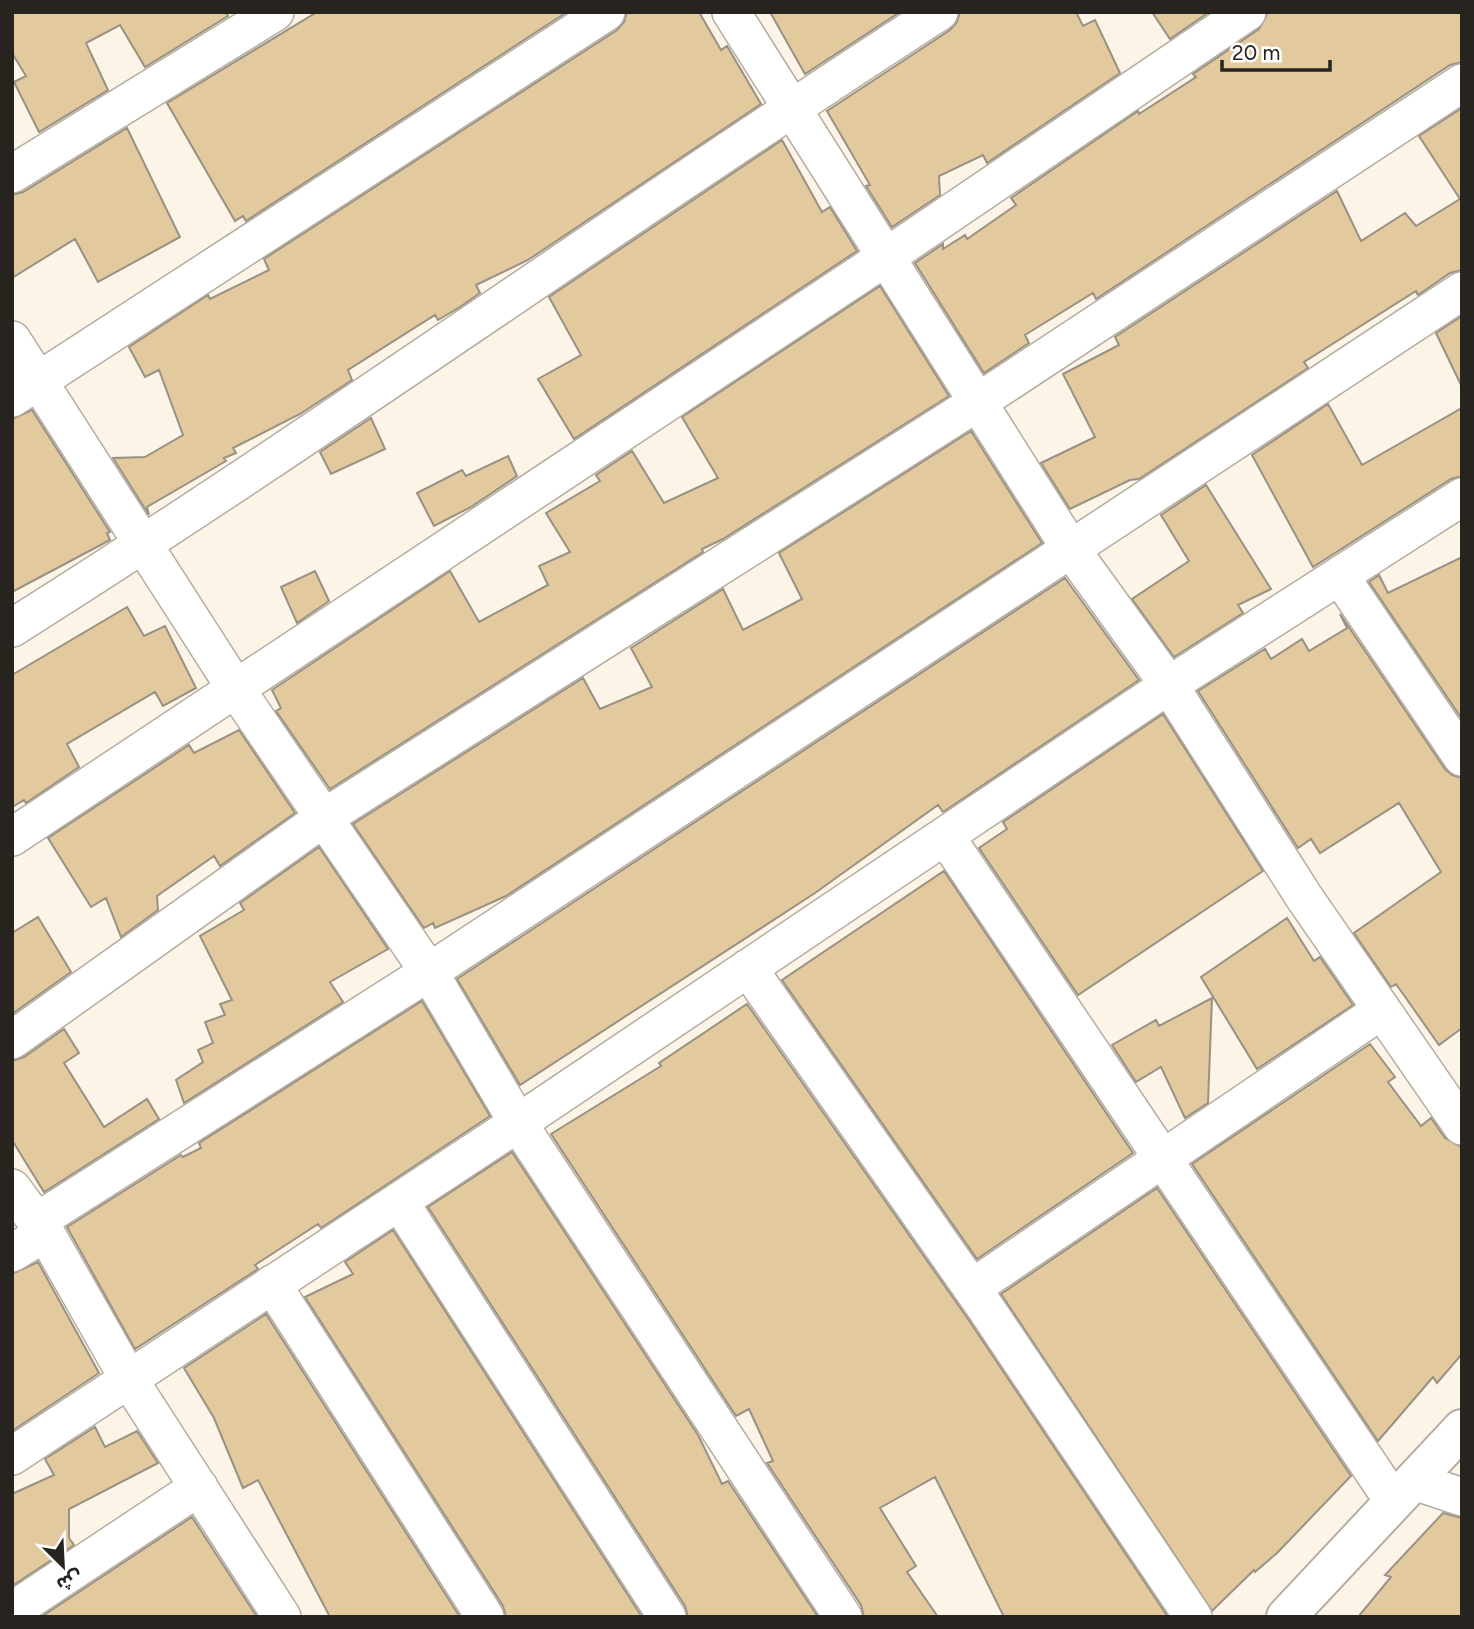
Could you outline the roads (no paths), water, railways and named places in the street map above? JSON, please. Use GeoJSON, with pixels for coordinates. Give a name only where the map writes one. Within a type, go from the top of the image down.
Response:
{"type":"FeatureCollection","features":[{"type":"Feature","properties":{"kind":"street"},"geometry":{"type":"LineString","coordinates":[[12,174],[275,12]]}},
{"type":"Feature","properties":{"kind":"street"},"geometry":{"type":"LineString","coordinates":[[26,389],[606,12]]}},
{"type":"Feature","properties":{"kind":"street"},"geometry":{"type":"LineString","coordinates":[[731,12],[1070,548],[1169,685],[1304,897],[1462,1126]]}},
{"type":"Feature","properties":{"kind":"street"},"geometry":{"type":"LineString","coordinates":[[12,628],[143,546],[791,107],[939,12]]}},
{"type":"Feature","properties":{"kind":"street"},"geometry":{"type":"LineString","coordinates":[[12,837],[886,257],[1248,12]]}},
{"type":"Feature","properties":{"kind":"street"},"geometry":{"type":"LineString","coordinates":[[12,1040],[325,817],[978,402],[1462,83]]}},
{"type":"Feature","properties":{"kind":"street"},"geometry":{"type":"LineString","coordinates":[[12,1253],[40,1227],[1462,291]]}},
{"type":"Feature","properties":{"kind":"street"},"geometry":{"type":"LineString","coordinates":[[12,340],[26,389],[143,546],[236,689],[429,972],[518,1123],[843,1617]]}},
{"type":"Feature","properties":{"kind":"street"},"geometry":{"type":"LineString","coordinates":[[12,1456],[518,1123],[1169,685],[1462,497]]}},
{"type":"Feature","properties":{"kind":"street"},"geometry":{"type":"LineString","coordinates":[[1340,576],[1462,757]]}},
{"type":"Feature","properties":{"kind":"street"},"geometry":{"type":"LineString","coordinates":[[946,837],[1161,1160],[1404,1491],[1462,1497]]}},
{"type":"Feature","properties":{"kind":"street"},"geometry":{"type":"LineString","coordinates":[[748,968],[972,1288],[1193,1617]]}},
{"type":"Feature","properties":{"kind":"street"},"geometry":{"type":"LineString","coordinates":[[972,1288],[1382,1010]]}},
{"type":"Feature","properties":{"kind":"street"},"geometry":{"type":"LineString","coordinates":[[12,1188],[40,1227],[128,1378],[282,1617]]}},
{"type":"Feature","properties":{"kind":"street"},"geometry":{"type":"LineString","coordinates":[[399,1201],[667,1617]]}},
{"type":"Feature","properties":{"kind":"street"},"geometry":{"type":"LineString","coordinates":[[272,1284],[485,1617]]}},
{"type":"Feature","properties":{"kind":"street"},"geometry":{"type":"LineString","coordinates":[[1286,1617],[1462,1429]]}},
{"type":"Feature","properties":{"kind":"street"},"geometry":{"type":"LineString","coordinates":[[12,1611],[199,1487]]}}]}
